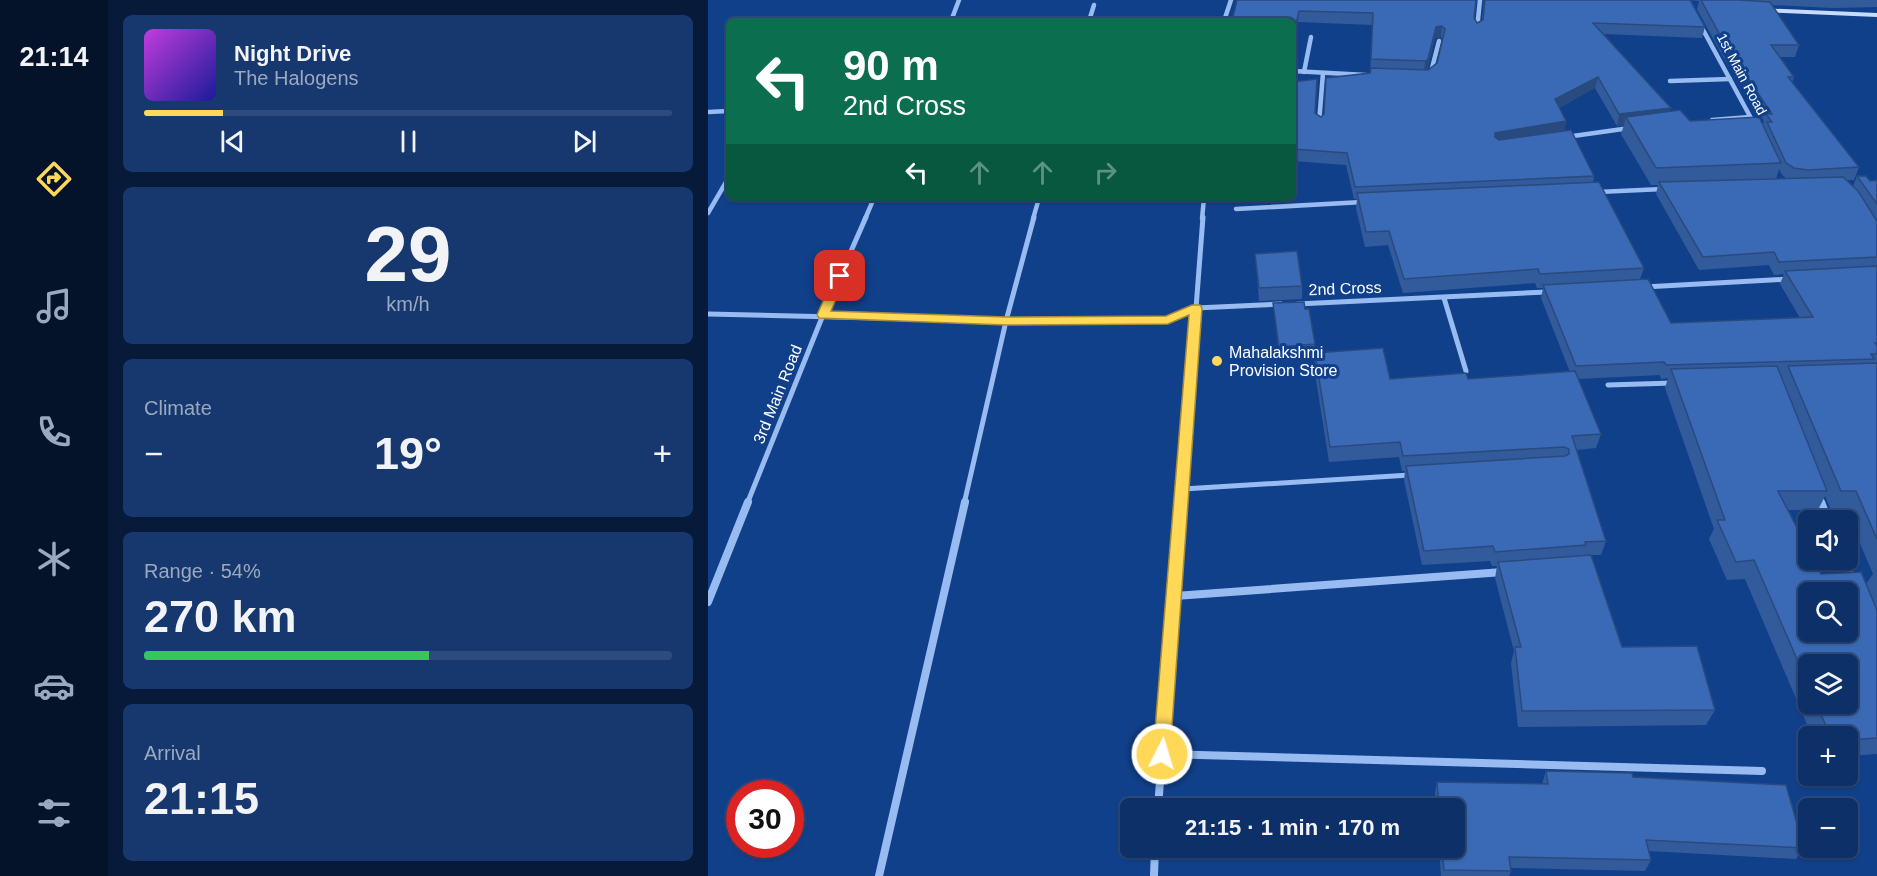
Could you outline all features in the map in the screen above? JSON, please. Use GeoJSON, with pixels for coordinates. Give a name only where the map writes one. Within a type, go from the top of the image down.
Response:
{"type":"FeatureCollection","features":[{"type":"Feature","properties":{"kind":"street"},"geometry":{"type":"LineString","coordinates":[[952,18],[960,0]]}},
{"type":"Feature","properties":{"kind":"street"},"geometry":{"type":"LineString","coordinates":[[1225,18],[1231,0]]}},
{"type":"Feature","properties":{"kind":"street"},"geometry":{"type":"LineString","coordinates":[[1477,30],[1480,0]]}},
{"type":"Feature","properties":{"kind":"street"},"geometry":{"type":"LineString","coordinates":[[1090,18],[1094,5]]}},
{"type":"Feature","properties":{"kind":"street"},"geometry":{"type":"LineString","coordinates":[[1748,9],[1876,16]]}},
{"type":"Feature","properties":{"kind":"street","name":"1st Main Road"},"geometry":{"type":"LineString","coordinates":[[1696,16],[1755,127]]}},
{"type":"Feature","properties":{"kind":"street"},"geometry":{"type":"LineString","coordinates":[[1304,72],[1311,37]]}},
{"type":"Feature","properties":{"kind":"street"},"geometry":{"type":"LineString","coordinates":[[1425,77],[1431,73],[1440,41]]}},
{"type":"Feature","properties":{"kind":"street"},"geometry":{"type":"LineString","coordinates":[[1296,71],[1377,75]]}},
{"type":"Feature","properties":{"kind":"street"},"geometry":{"type":"LineString","coordinates":[[1319,125],[1323,73]]}},
{"type":"Feature","properties":{"kind":"street"},"geometry":{"type":"LineString","coordinates":[[1670,81],[1730,79]]}},
{"type":"Feature","properties":{"kind":"street"},"geometry":{"type":"LineString","coordinates":[[708,112],[726,111]]}},
{"type":"Feature","properties":{"kind":"street"},"geometry":{"type":"LineString","coordinates":[[1707,120],[1750,117]]}},
{"type":"Feature","properties":{"kind":"street"},"geometry":{"type":"LineString","coordinates":[[1556,139],[1633,128]]}},
{"type":"Feature","properties":{"kind":"street"},"geometry":{"type":"LineString","coordinates":[[708,213],[726,182]]}},
{"type":"Feature","properties":{"kind":"street"},"geometry":{"type":"LineString","coordinates":[[1586,192],[1669,189]]}},
{"type":"Feature","properties":{"kind":"street","name":"3rd Main Road"},"geometry":{"type":"LineString","coordinates":[[708,602],[823,315],[873,201]]}},
{"type":"Feature","properties":{"kind":"street"},"geometry":{"type":"LineString","coordinates":[[879,876],[1006,321],[1038,201]]}},
{"type":"Feature","properties":{"kind":"street"},"geometry":{"type":"LineString","coordinates":[[1159,798],[1204,201]]}},
{"type":"Feature","properties":{"kind":"street"},"geometry":{"type":"LineString","coordinates":[[1236,208],[1376,202]]}},
{"type":"Feature","properties":{"kind":"street"},"geometry":{"type":"LineString","coordinates":[[1631,288],[1795,279]]}},
{"type":"Feature","properties":{"kind":"street","name":"2nd Cross"},"geometry":{"type":"LineString","coordinates":[[708,314],[1006,321],[1168,320],[1196,308],[1549,292]]}},
{"type":"Feature","properties":{"kind":"street"},"geometry":{"type":"LineString","coordinates":[[1443,298],[1466,371]]}},
{"type":"Feature","properties":{"kind":"street"},"geometry":{"type":"LineString","coordinates":[[1608,385],[1678,383]]}},
{"type":"Feature","properties":{"kind":"street"},"geometry":{"type":"LineString","coordinates":[[1183,489],[1419,475]]}},
{"type":"Feature","properties":{"kind":"street"},"geometry":{"type":"LineString","coordinates":[[1815,488],[1824,510]]}},
{"type":"Feature","properties":{"kind":"street"},"geometry":{"type":"LineString","coordinates":[[1175,596],[1517,571]]}},
{"type":"Feature","properties":{"kind":"street"},"geometry":{"type":"LineString","coordinates":[[1162,754],[1762,771]]}},
{"type":"Feature","properties":{"kind":"street"},"geometry":{"type":"LineString","coordinates":[[1154,876],[1155,858]]}},
{"type":"Feature","properties":{"kind":"building"},"geometry":{"type":"Polygon","coordinates":[[[1237,0],[1476,0],[1474,18],[1477,23],[1483,20],[1485,0],[1690,0],[1705,27],[1593,23],[1671,108],[1619,114],[1598,77],[1555,99],[1566,121],[1495,133],[1495,137],[1499,140],[1571,130],[1594,176],[1355,187],[1347,153],[1296,149],[1296,82],[1317,79],[1315,113],[1321,117],[1324,114],[1326,78],[1370,73],[1371,68],[1428,70],[1437,63],[1445,29],[1442,26],[1436,27],[1428,59],[1425,61],[1371,59],[1373,13],[1299,11],[1296,24],[1296,18],[1233,18],[1237,0]]]}},
{"type":"Feature","properties":{"kind":"building"},"geometry":{"type":"Polygon","coordinates":[[[1701,0],[1770,2],[1799,45],[1771,45],[1794,77],[1788,77],[1859,167],[1808,170],[1794,168],[1786,163],[1767,122],[1772,122],[1766,114],[1772,114],[1725,44],[1701,0]]]}},
{"type":"Feature","properties":{"kind":"building"},"geometry":{"type":"Polygon","coordinates":[[[1680,110],[1690,121],[1759,117],[1781,163],[1656,168],[1626,117],[1680,110]]]}},
{"type":"Feature","properties":{"kind":"building"},"geometry":{"type":"Polygon","coordinates":[[[1857,176],[1866,176],[1870,181],[1877,180],[1877,204],[1857,176]]]}},
{"type":"Feature","properties":{"kind":"building"},"geometry":{"type":"Polygon","coordinates":[[[1843,177],[1858,191],[1877,221],[1877,257],[1779,262],[1774,252],[1703,257],[1659,182],[1843,177]]]}},
{"type":"Feature","properties":{"kind":"building"},"geometry":{"type":"Polygon","coordinates":[[[1599,182],[1644,268],[1540,274],[1538,269],[1404,279],[1389,231],[1366,232],[1357,193],[1599,182]]]}},
{"type":"Feature","properties":{"kind":"building"},"geometry":{"type":"Polygon","coordinates":[[[1297,251],[1302,286],[1259,288],[1255,254],[1297,251]]]}},
{"type":"Feature","properties":{"kind":"building"},"geometry":{"type":"Polygon","coordinates":[[[1877,266],[1877,343],[1875,343],[1877,354],[1871,354],[1874,359],[1666,365],[1664,362],[1576,366],[1543,285],[1648,279],[1671,323],[1813,317],[1785,271],[1877,266]]]}},
{"type":"Feature","properties":{"kind":"building"},"geometry":{"type":"Polygon","coordinates":[[[1304,302],[1305,309],[1309,309],[1315,344],[1279,347],[1273,303],[1304,302]]]}},
{"type":"Feature","properties":{"kind":"building"},"geometry":{"type":"Polygon","coordinates":[[[1383,348],[1390,379],[1466,373],[1468,379],[1575,371],[1601,434],[1572,436],[1606,541],[1585,542],[1586,545],[1495,552],[1493,546],[1424,551],[1406,466],[1565,456],[1569,454],[1569,449],[1564,447],[1403,456],[1400,442],[1330,447],[1315,353],[1383,348]]]}},
{"type":"Feature","properties":{"kind":"building"},"geometry":{"type":"Polygon","coordinates":[[[1877,363],[1877,539],[1856,491],[1841,491],[1788,366],[1877,363]]]}},
{"type":"Feature","properties":{"kind":"building"},"geometry":{"type":"Polygon","coordinates":[[[1777,366],[1827,491],[1778,491],[1798,530],[1798,570],[1819,570],[1821,574],[1861,572],[1877,610],[1877,738],[1858,739],[1858,726],[1826,726],[1821,714],[1858,714],[1858,654],[1798,654],[1798,662],[1754,560],[1736,562],[1717,520],[1725,520],[1671,369],[1777,366]]]}},
{"type":"Feature","properties":{"kind":"building"},"geometry":{"type":"Polygon","coordinates":[[[1591,555],[1622,647],[1697,646],[1715,710],[1522,711],[1515,647],[1521,647],[1498,562],[1591,555]]]}},
{"type":"Feature","properties":{"kind":"building"},"geometry":{"type":"Polygon","coordinates":[[[1546,771],[1632,773],[1633,777],[1786,785],[1798,827],[1798,848],[1646,840],[1651,860],[1509,857],[1511,871],[1444,870],[1443,858],[1465,858],[1465,798],[1438,798],[1437,782],[1548,784],[1546,771]]]}},
{"type":"Feature","properties":{"kind":"place","name":"Mahalakshmi Provision Store"},"geometry":{"type":"Point","coordinates":[1217,361]}},
{"type":"Feature","properties":{"kind":"route"},"geometry":{"type":"LineString","coordinates":[[840,276],[823,315],[1006,321],[1168,320],[1196,308],[1162,754]]}}]}
